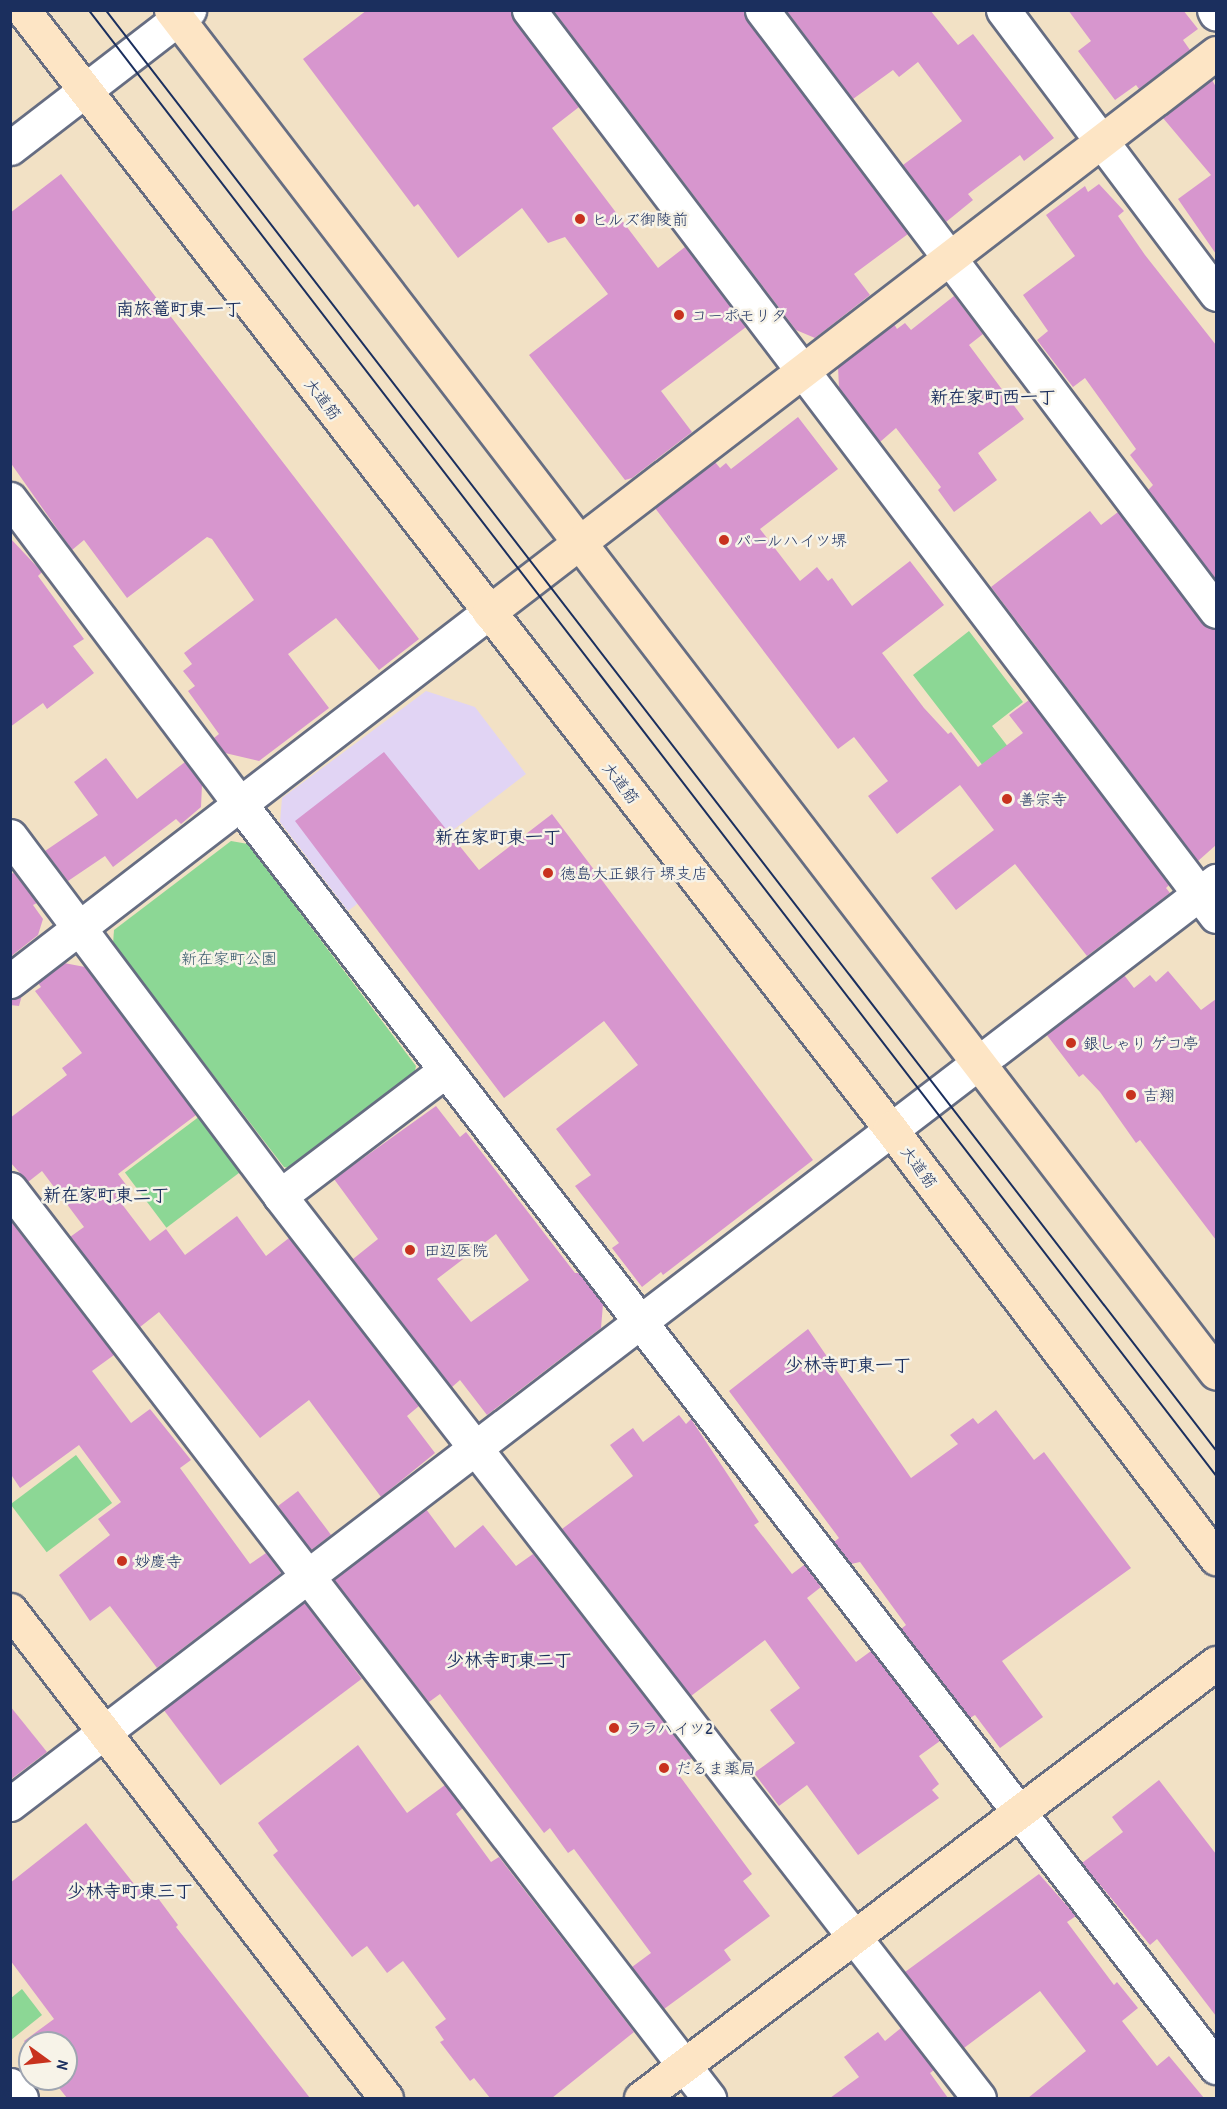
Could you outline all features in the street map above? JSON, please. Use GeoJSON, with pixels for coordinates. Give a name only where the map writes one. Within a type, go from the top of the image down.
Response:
{"type":"FeatureCollection","features":[{"type":"Feature","properties":{"kind":"main road","name":"大道筋"},"geometry":{"type":"LineString","coordinates":[[23,10],[890,1128],[1216,1557]]}},
{"type":"Feature","properties":{"kind":"main road"},"geometry":{"type":"LineString","coordinates":[[179,14],[1216,1373]]}},
{"type":"Feature","properties":{"kind":"main road"},"geometry":{"type":"LineString","coordinates":[[489,612],[582,543],[949,255],[1102,144],[1216,53]]}},
{"type":"Feature","properties":{"kind":"main road"},"geometry":{"type":"LineString","coordinates":[[10,1610],[386,2098]]}},
{"type":"Feature","properties":{"kind":"main road"},"geometry":{"type":"LineString","coordinates":[[641,2098],[1216,1663]]}},
{"type":"Feature","properties":{"kind":"street"},"geometry":{"type":"LineString","coordinates":[[10,1804],[478,1448],[978,1060],[1211,897],[800,371],[529,10]]}},
{"type":"Feature","properties":{"kind":"street"},"geometry":{"type":"LineString","coordinates":[[762,10],[1216,611]]}},
{"type":"Feature","properties":{"kind":"street"},"geometry":{"type":"LineString","coordinates":[[1003,10],[1216,294]]}},
{"type":"Feature","properties":{"kind":"street"},"geometry":{"type":"LineString","coordinates":[[10,148],[85,92],[179,14]]}},
{"type":"Feature","properties":{"kind":"street"},"geometry":{"type":"LineString","coordinates":[[10,499],[241,805],[1216,2067]]}},
{"type":"Feature","properties":{"kind":"street"},"geometry":{"type":"LineString","coordinates":[[10,981],[489,612]]}},
{"type":"Feature","properties":{"kind":"street"},"geometry":{"type":"LineString","coordinates":[[10,836],[81,927],[280,1196],[478,1448],[979,2098]]}},
{"type":"Feature","properties":{"kind":"street"},"geometry":{"type":"LineString","coordinates":[[280,1196],[446,1070]]}},
{"type":"Feature","properties":{"kind":"street"},"geometry":{"type":"LineString","coordinates":[[10,1189],[709,2098]]}},
{"type":"Feature","properties":{"kind":"street"},"geometry":{"type":"LineString","coordinates":[[10,2085],[21,2098]]}},
{"type":"Feature","properties":{"kind":"shaded area"},"geometry":{"type":"Polygon","coordinates":[[[426,691],[475,707],[526,774],[348,911],[280,822],[282,798],[426,691]]]}},
{"type":"Feature","properties":{"kind":"green space"},"geometry":{"type":"Polygon","coordinates":[[[969,631],[1023,702],[992,726],[1012,752],[987,771],[913,675],[969,631]]]}},
{"type":"Feature","properties":{"kind":"green space","name":"新在家町公園"},"geometry":{"type":"Polygon","coordinates":[[[231,841],[248,844],[416,1066],[413,1080],[298,1170],[284,1167],[113,944],[114,930],[231,841]]]}},
{"type":"Feature","properties":{"kind":"green space"},"geometry":{"type":"Polygon","coordinates":[[[200,1116],[242,1171],[166,1228],[125,1173],[200,1116]]]}},
{"type":"Feature","properties":{"kind":"green space"},"geometry":{"type":"Polygon","coordinates":[[[76,1455],[112,1503],[47,1552],[11,1504],[76,1455]]]}},
{"type":"Feature","properties":{"kind":"green space"},"geometry":{"type":"Polygon","coordinates":[[[22,1989],[42,2015],[22,2031],[18,2031],[18,2034],[11,2040],[11,1998],[22,1989]]]}},
{"type":"Feature","properties":{"kind":"building"},"geometry":{"type":"Polygon","coordinates":[[[367,10],[511,10],[514,21],[579,107],[552,128],[658,268],[685,247],[746,327],[661,391],[692,432],[632,478],[625,480],[529,355],[608,294],[565,237],[548,243],[522,208],[458,258],[418,204],[414,207],[303,59],[367,10]]]}},
{"type":"Feature","properties":{"kind":"building"},"geometry":{"type":"Polygon","coordinates":[[[553,10],[744,10],[747,21],[908,234],[854,274],[870,295],[815,338],[796,330],[553,10]]]}},
{"type":"Feature","properties":{"kind":"building"},"geometry":{"type":"Polygon","coordinates":[[[786,10],[930,10],[958,45],[973,34],[1054,138],[1024,161],[1020,155],[968,194],[973,200],[946,222],[903,165],[962,121],[918,62],[899,77],[893,70],[853,99],[786,10]]]}},
{"type":"Feature","properties":{"kind":"building"},"geometry":{"type":"Polygon","coordinates":[[[1068,10],[1183,10],[1198,29],[1183,40],[1190,50],[1139,89],[1136,85],[1115,100],[1078,51],[1091,41],[1068,10]]]}},
{"type":"Feature","properties":{"kind":"building"},"geometry":{"type":"Polygon","coordinates":[[[1212,80],[1216,87],[1216,254],[1178,199],[1211,175],[1163,118],[1212,80]]]}},
{"type":"Feature","properties":{"kind":"building"},"geometry":{"type":"Polygon","coordinates":[[[61,174],[419,639],[379,670],[336,618],[288,654],[329,708],[259,761],[225,753],[214,738],[219,734],[188,691],[195,686],[183,671],[192,664],[184,653],[254,600],[212,539],[207,537],[127,598],[84,540],[72,550],[10,462],[10,213],[61,174]]]}},
{"type":"Feature","properties":{"kind":"building"},"geometry":{"type":"Polygon","coordinates":[[[1099,184],[1124,211],[1118,216],[1145,255],[1216,345],[1216,581],[1148,490],[1153,485],[1130,455],[1136,449],[1085,378],[1073,387],[1037,340],[1048,331],[1023,295],[1075,256],[1046,215],[1085,186],[1088,192],[1099,184]]]}},
{"type":"Feature","properties":{"kind":"building"},"geometry":{"type":"Polygon","coordinates":[[[954,296],[983,334],[969,345],[1024,419],[978,453],[997,480],[954,512],[938,490],[941,487],[896,428],[880,442],[839,388],[838,367],[894,324],[897,329],[905,323],[911,330],[954,296]]]}},
{"type":"Feature","properties":{"kind":"building"},"geometry":{"type":"Polygon","coordinates":[[[798,417],[838,469],[760,529],[800,581],[817,567],[828,581],[832,578],[852,606],[910,561],[944,605],[882,653],[924,708],[948,734],[951,732],[978,767],[1023,733],[1009,715],[1029,700],[1169,885],[1166,888],[1170,893],[1087,956],[1015,864],[956,910],[931,878],[994,830],[960,785],[897,834],[868,796],[888,781],[854,737],[838,749],[655,508],[715,462],[720,468],[726,463],[731,469],[798,417]]]}},
{"type":"Feature","properties":{"kind":"building"},"geometry":{"type":"Polygon","coordinates":[[[1090,511],[1101,525],[1118,512],[1201,622],[1216,629],[1216,845],[1198,861],[991,587],[1090,511]]]}},
{"type":"Feature","properties":{"kind":"building"},"geometry":{"type":"Polygon","coordinates":[[[10,538],[42,572],[38,576],[84,639],[73,646],[94,673],[47,709],[43,703],[10,727],[10,538]]]}},
{"type":"Feature","properties":{"kind":"building"},"geometry":{"type":"Polygon","coordinates":[[[384,752],[479,870],[552,814],[813,1160],[663,1275],[661,1272],[642,1287],[612,1248],[619,1243],[575,1186],[591,1175],[556,1129],[638,1065],[604,1021],[504,1098],[295,821],[384,752]]]}},
{"type":"Feature","properties":{"kind":"building"},"geometry":{"type":"Polygon","coordinates":[[[106,758],[137,799],[185,762],[202,785],[201,807],[181,824],[176,819],[113,867],[105,856],[68,881],[45,851],[98,815],[74,782],[106,758]]]}},
{"type":"Feature","properties":{"kind":"building"},"geometry":{"type":"Polygon","coordinates":[[[14,873],[37,903],[33,905],[43,919],[38,935],[10,957],[10,874],[14,873]]]}},
{"type":"Feature","properties":{"kind":"building"},"geometry":{"type":"Polygon","coordinates":[[[64,963],[85,967],[196,1115],[118,1174],[127,1186],[115,1195],[150,1241],[166,1229],[185,1255],[237,1216],[266,1256],[289,1238],[419,1406],[407,1416],[435,1453],[381,1497],[309,1400],[260,1438],[159,1312],[140,1327],[70,1237],[84,1227],[42,1171],[28,1182],[10,1162],[10,1118],[67,1075],[62,1068],[82,1053],[35,991],[41,987],[38,983],[64,963]]]}},
{"type":"Feature","properties":{"kind":"building"},"geometry":{"type":"Polygon","coordinates":[[[1168,971],[1201,1010],[1216,999],[1216,1240],[1140,1140],[1136,1143],[1100,1092],[1083,1074],[1079,1077],[1046,1034],[1124,975],[1134,988],[1150,975],[1156,982],[1168,971]]]}},
{"type":"Feature","properties":{"kind":"building"},"geometry":{"type":"Polygon","coordinates":[[[22,995],[19,1006],[10,1005],[10,999],[22,995]]]}},
{"type":"Feature","properties":{"kind":"building"},"geometry":{"type":"Polygon","coordinates":[[[436,1106],[460,1137],[466,1132],[575,1273],[579,1273],[603,1304],[601,1328],[487,1415],[460,1380],[452,1387],[353,1259],[378,1239],[334,1179],[436,1106]],[[496,1234],[437,1279],[471,1322],[529,1280],[496,1234]]]}},
{"type":"Feature","properties":{"kind":"building"},"geometry":{"type":"Polygon","coordinates":[[[10,1220],[114,1355],[92,1371],[131,1423],[150,1409],[191,1460],[180,1468],[250,1564],[266,1553],[281,1573],[157,1668],[110,1606],[90,1621],[59,1575],[110,1535],[98,1519],[121,1502],[79,1445],[20,1488],[10,1473],[10,1220]]]}},
{"type":"Feature","properties":{"kind":"building"},"geometry":{"type":"Polygon","coordinates":[[[808,1329],[911,1478],[958,1444],[950,1435],[973,1418],[978,1424],[996,1410],[1034,1460],[1044,1452],[1131,1568],[1002,1661],[1043,1717],[1000,1748],[975,1715],[970,1718],[901,1629],[906,1625],[860,1562],[851,1564],[834,1542],[839,1538],[729,1391],[808,1329]]]}},
{"type":"Feature","properties":{"kind":"building"},"geometry":{"type":"Polygon","coordinates":[[[679,1415],[686,1424],[691,1419],[759,1522],[754,1525],[792,1574],[804,1565],[821,1587],[807,1598],[856,1662],[871,1651],[940,1741],[919,1756],[939,1784],[932,1790],[939,1798],[858,1855],[807,1785],[779,1806],[754,1773],[795,1743],[770,1710],[800,1688],[765,1640],[691,1696],[562,1529],[633,1476],[610,1445],[633,1428],[643,1442],[679,1415]]]}},
{"type":"Feature","properties":{"kind":"building"},"geometry":{"type":"Polygon","coordinates":[[[298,1491],[331,1535],[311,1550],[278,1506],[298,1491]]]}},
{"type":"Feature","properties":{"kind":"building"},"geometry":{"type":"Polygon","coordinates":[[[426,1509],[455,1548],[483,1525],[516,1566],[533,1554],[692,1758],[676,1771],[752,1874],[743,1881],[770,1916],[724,1950],[731,1960],[664,2009],[632,1967],[651,1953],[574,1849],[568,1853],[550,1828],[544,1833],[440,1694],[429,1702],[334,1580],[426,1509]]]}},
{"type":"Feature","properties":{"kind":"building"},"geometry":{"type":"Polygon","coordinates":[[[304,1602],[362,1679],[220,1785],[163,1709],[304,1602]]]}},
{"type":"Feature","properties":{"kind":"building"},"geometry":{"type":"Polygon","coordinates":[[[10,1706],[47,1752],[10,1780],[10,1706]]]}},
{"type":"Feature","properties":{"kind":"building"},"geometry":{"type":"Polygon","coordinates":[[[358,1745],[407,1813],[445,1785],[463,1808],[456,1814],[491,1862],[499,1857],[634,2032],[552,2098],[490,2098],[474,2078],[470,2081],[440,2042],[444,2040],[435,2027],[446,2019],[403,1961],[387,1973],[367,1946],[352,1957],[273,1855],[278,1851],[258,1823],[358,1745]]]}},
{"type":"Feature","properties":{"kind":"building"},"geometry":{"type":"Polygon","coordinates":[[[1159,1780],[1216,1854],[1216,2016],[1157,1939],[1150,1945],[1082,1863],[1123,1832],[1112,1817],[1159,1780]]]}},
{"type":"Feature","properties":{"kind":"building"},"geometry":{"type":"Polygon","coordinates":[[[86,1823],[138,1889],[146,1882],[178,1925],[176,1927],[310,2098],[67,2098],[61,2091],[78,2091],[78,2031],[38,2031],[54,2019],[10,1960],[10,1883],[86,1823]]]}},
{"type":"Feature","properties":{"kind":"building"},"geometry":{"type":"Polygon","coordinates":[[[1039,1874],[1076,1916],[1067,1922],[1114,1985],[1117,1982],[1138,2008],[1122,2021],[1157,2066],[1169,2056],[1204,2098],[1028,2098],[1086,2051],[1040,1991],[964,2048],[905,1972],[1039,1874]]]}},
{"type":"Feature","properties":{"kind":"building"},"geometry":{"type":"Polygon","coordinates":[[[901,2028],[934,2070],[930,2073],[948,2098],[830,2098],[859,2077],[844,2057],[878,2032],[885,2041],[901,2028]]]}},
{"type":"Feature","properties":{"kind":"tram line"},"geometry":{"type":"LineString","coordinates":[[89,10],[1216,1475]]}},
{"type":"Feature","properties":{"kind":"tram line"},"geometry":{"type":"LineString","coordinates":[[106,10],[1216,1450]]}},
{"type":"Feature","properties":{"kind":"place","name":"ヒルズ御陵前"},"geometry":{"type":"Point","coordinates":[580,219]}},
{"type":"Feature","properties":{"kind":"place","name":"コーポモリタ"},"geometry":{"type":"Point","coordinates":[679,315]}},
{"type":"Feature","properties":{"kind":"place","name":"パールハイツ堺"},"geometry":{"type":"Point","coordinates":[724,540]}},
{"type":"Feature","properties":{"kind":"place","name":"善宗寺"},"geometry":{"type":"Point","coordinates":[1007,799]}},
{"type":"Feature","properties":{"kind":"place","name":"徳島大正銀行 堺支店"},"geometry":{"type":"Point","coordinates":[548,873]}},
{"type":"Feature","properties":{"kind":"place","name":"銀しゃり ゲコ亭"},"geometry":{"type":"Point","coordinates":[1071,1043]}},
{"type":"Feature","properties":{"kind":"place","name":"吉翔"},"geometry":{"type":"Point","coordinates":[1131,1095]}},
{"type":"Feature","properties":{"kind":"place","name":"田辺医院"},"geometry":{"type":"Point","coordinates":[410,1250]}},
{"type":"Feature","properties":{"kind":"place","name":"妙慶寺"},"geometry":{"type":"Point","coordinates":[122,1561]}},
{"type":"Feature","properties":{"kind":"place","name":"ララハイツ2"},"geometry":{"type":"Point","coordinates":[614,1728]}},
{"type":"Feature","properties":{"kind":"place","name":"だるま薬局"},"geometry":{"type":"Point","coordinates":[664,1768]}},
{"type":"Feature","properties":{"kind":"district","name":"南旅篭町東一丁"},"geometry":{"type":"Point","coordinates":[179,309]}},
{"type":"Feature","properties":{"kind":"district","name":"新在家町西一丁"},"geometry":{"type":"Point","coordinates":[993,397]}},
{"type":"Feature","properties":{"kind":"district","name":"新在家町東一丁"},"geometry":{"type":"Point","coordinates":[498,837]}},
{"type":"Feature","properties":{"kind":"district","name":"新在家町東二丁"},"geometry":{"type":"Point","coordinates":[106,1195]}},
{"type":"Feature","properties":{"kind":"district","name":"少林寺町東一丁"},"geometry":{"type":"Point","coordinates":[848,1365]}},
{"type":"Feature","properties":{"kind":"district","name":"少林寺町東二丁"},"geometry":{"type":"Point","coordinates":[509,1660]}},
{"type":"Feature","properties":{"kind":"district","name":"少林寺町東三丁"},"geometry":{"type":"Point","coordinates":[130,1891]}}]}
